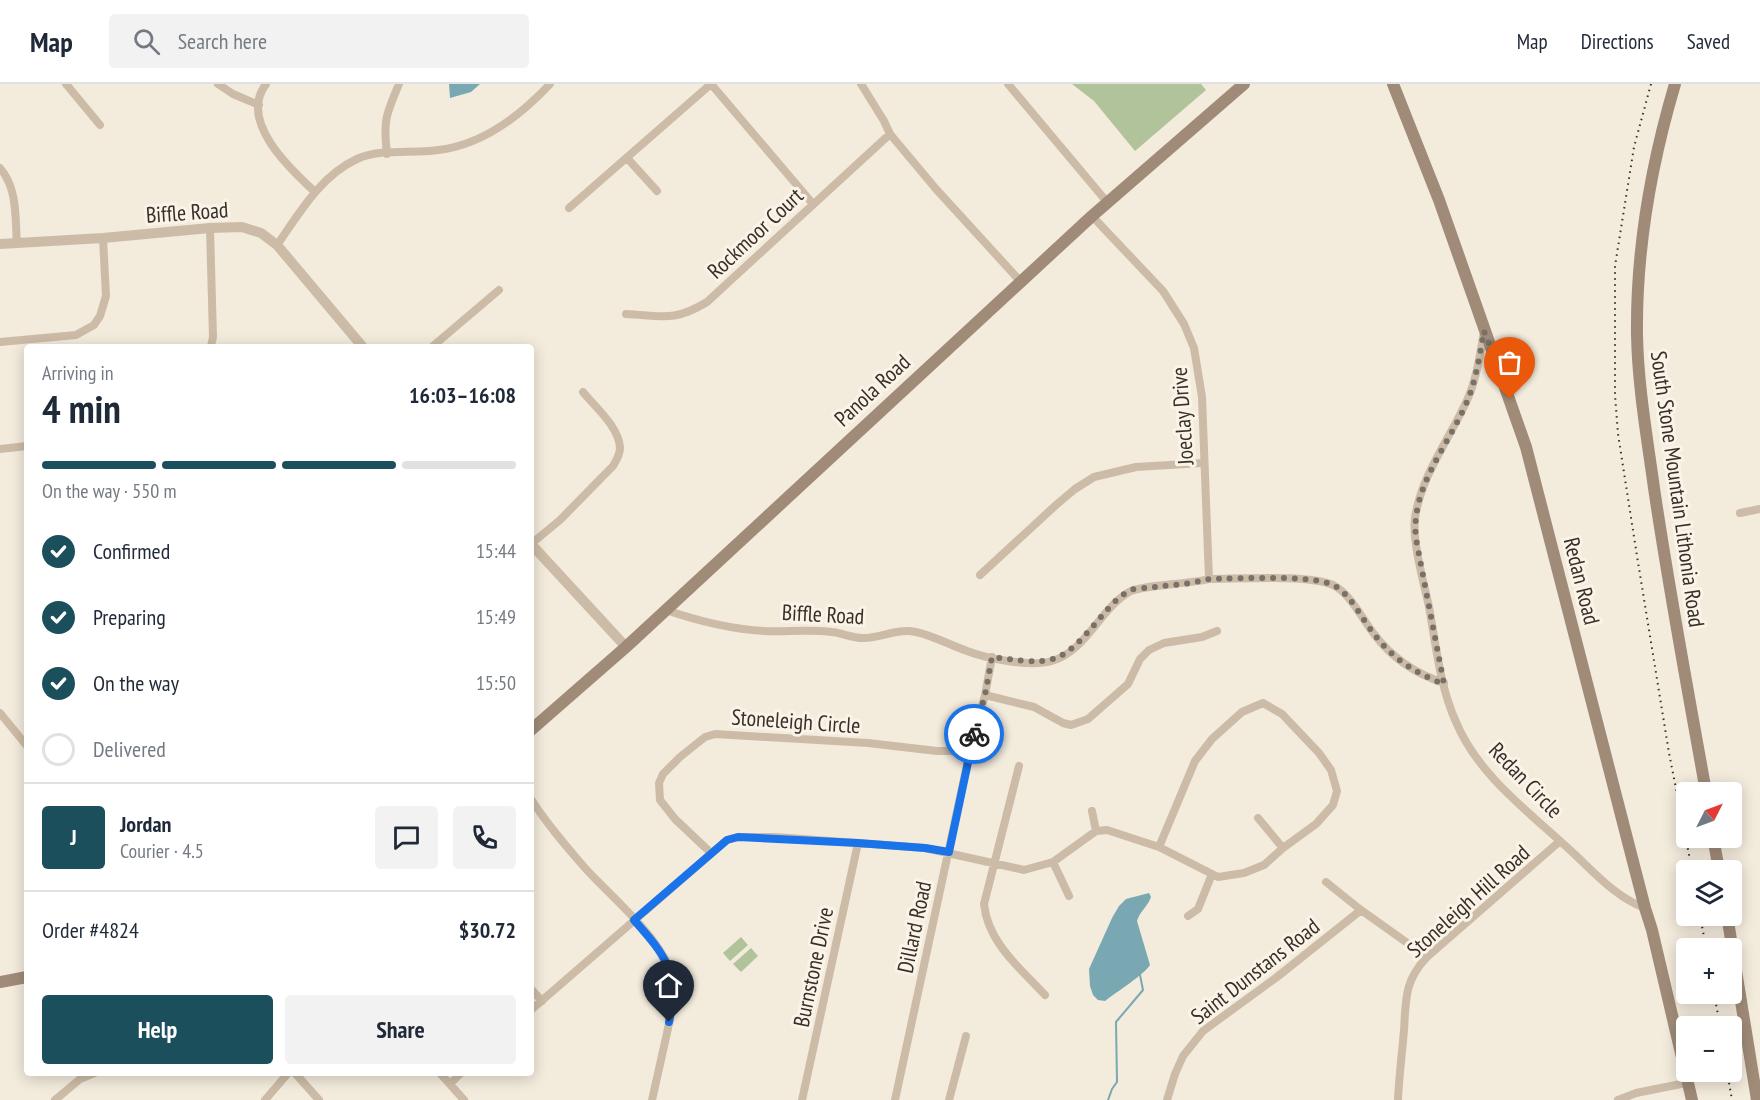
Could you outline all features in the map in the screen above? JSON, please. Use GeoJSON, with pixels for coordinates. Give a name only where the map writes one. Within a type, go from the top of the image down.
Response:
{"type":"FeatureCollection","features":[{"type":"Feature","properties":{"kind":"main road","name":"Panola Road"},"geometry":{"type":"LineString","coordinates":[[534,727],[626,647],[1107,202],[1244,84]]}},
{"type":"Feature","properties":{"kind":"main road","name":"Redan Road"},"geometry":{"type":"LineString","coordinates":[[1393,84],[1439,200],[1526,447],[1656,945],[1686,1083],[1692,1100]]}},
{"type":"Feature","properties":{"kind":"main road","name":"South Stone Mountain Lithonia Road"},"geometry":{"type":"LineString","coordinates":[[1675,84],[1661,136],[1643,237],[1638,301],[1638,364],[1669,591],[1704,782]]}},
{"type":"Feature","properties":{"kind":"main road"},"geometry":{"type":"LineString","coordinates":[[1728,926],[1757,1100]]}},
{"type":"Feature","properties":{"kind":"main road"},"geometry":{"type":"LineString","coordinates":[[0,982],[24,978]]}},
{"type":"Feature","properties":{"kind":"street"},"geometry":{"type":"LineString","coordinates":[[66,84],[100,125]]}},
{"type":"Feature","properties":{"kind":"street"},"geometry":{"type":"LineString","coordinates":[[218,84],[233,94],[258,105]]}},
{"type":"Feature","properties":{"kind":"street"},"geometry":{"type":"LineString","coordinates":[[266,84],[261,90],[258,105],[261,126],[271,145],[291,170],[315,192]]}},
{"type":"Feature","properties":{"kind":"street"},"geometry":{"type":"LineString","coordinates":[[387,154],[384,127],[399,84]]}},
{"type":"Feature","properties":{"kind":"street"},"geometry":{"type":"LineString","coordinates":[[277,245],[315,192],[334,173],[356,160],[374,154],[440,150],[486,136],[505,124],[550,84]]}},
{"type":"Feature","properties":{"kind":"street"},"geometry":{"type":"LineString","coordinates":[[569,208],[711,84],[813,204]]}},
{"type":"Feature","properties":{"kind":"street"},"geometry":{"type":"LineString","coordinates":[[861,84],[890,134],[1020,282]]}},
{"type":"Feature","properties":{"kind":"street"},"geometry":{"type":"LineString","coordinates":[[1008,84],[1107,202]]}},
{"type":"Feature","properties":{"kind":"street","name":"Rockmoor Court"},"geometry":{"type":"LineString","coordinates":[[626,314],[674,317],[688,313],[707,302],[890,134]]}},
{"type":"Feature","properties":{"kind":"street"},"geometry":{"type":"LineString","coordinates":[[627,158],[657,190]]}},
{"type":"Feature","properties":{"kind":"street"},"geometry":{"type":"LineString","coordinates":[[0,168],[9,181],[15,200],[17,244]]}},
{"type":"Feature","properties":{"kind":"street","name":"Joeclay Drive"},"geometry":{"type":"LineString","coordinates":[[1092,216],[1163,291],[1184,324],[1194,348],[1202,397],[1209,579]]}},
{"type":"Feature","properties":{"kind":"street","name":"Biffle Road"},"geometry":{"type":"LineString","coordinates":[[0,244],[242,227],[261,233],[277,245],[360,344]]}},
{"type":"Feature","properties":{"kind":"street"},"geometry":{"type":"LineString","coordinates":[[210,228],[213,337],[211,344]]}},
{"type":"Feature","properties":{"kind":"street"},"geometry":{"type":"LineString","coordinates":[[0,342],[76,335],[94,325],[100,316],[106,296],[103,238]]}},
{"type":"Feature","properties":{"kind":"street"},"geometry":{"type":"LineString","coordinates":[[435,344],[499,290]]}},
{"type":"Feature","properties":{"kind":"street","name":"Redan Circle"},"geometry":{"type":"LineString","coordinates":[[1484,331],[1479,363],[1470,394],[1425,483],[1415,520],[1416,539],[1444,684],[1456,723],[1482,765],[1620,896],[1645,908]]}},
{"type":"Feature","properties":{"kind":"street"},"geometry":{"type":"LineString","coordinates":[[534,542],[560,520],[613,466],[618,457],[620,449],[616,433],[584,392]]}},
{"type":"Feature","properties":{"kind":"street"},"geometry":{"type":"LineString","coordinates":[[0,449],[24,446]]}},
{"type":"Feature","properties":{"kind":"street"},"geometry":{"type":"LineString","coordinates":[[980,575],[1069,494],[1094,477],[1136,467],[1203,463]]}},
{"type":"Feature","properties":{"kind":"street"},"geometry":{"type":"LineString","coordinates":[[1740,513],[1760,508]]}},
{"type":"Feature","properties":{"kind":"street"},"geometry":{"type":"LineString","coordinates":[[534,547],[626,647]]}},
{"type":"Feature","properties":{"kind":"street","name":"Biffle Road"},"geometry":{"type":"LineString","coordinates":[[666,610],[715,624],[763,631],[832,632],[859,638],[870,638],[894,631],[915,632],[968,651],[1035,663],[1062,657],[1083,639],[1114,602],[1131,590],[1195,583],[1209,579],[1304,579],[1335,586],[1351,602],[1374,635],[1391,652],[1424,677],[1444,684]]}},
{"type":"Feature","properties":{"kind":"street"},"geometry":{"type":"LineString","coordinates":[[985,695],[1034,707],[1071,725],[1088,719],[1128,684],[1140,659],[1149,650],[1164,643],[1203,637],[1217,631]]}},
{"type":"Feature","properties":{"kind":"street","name":"Dillard Road"},"geometry":{"type":"LineString","coordinates":[[895,1100],[992,657]]}},
{"type":"Feature","properties":{"kind":"street"},"geometry":{"type":"LineString","coordinates":[[534,1008],[727,840],[738,837],[925,848],[1024,870],[1053,862],[1096,831],[1107,830],[1159,847],[1218,877],[1244,873],[1264,865],[1316,824],[1333,805],[1337,791],[1332,770],[1298,729],[1282,714],[1263,703],[1242,712],[1212,739],[1195,761],[1159,847]]}},
{"type":"Feature","properties":{"kind":"street"},"geometry":{"type":"LineString","coordinates":[[0,713],[24,742]]}},
{"type":"Feature","properties":{"kind":"street","name":"Stoneleigh Circle"},"geometry":{"type":"LineString","coordinates":[[711,853],[675,819],[660,800],[659,783],[663,774],[680,757],[705,737],[715,734],[868,743],[938,751],[970,751]]}},
{"type":"Feature","properties":{"kind":"street"},"geometry":{"type":"LineString","coordinates":[[1019,766],[984,904],[992,934],[1008,956],[1045,995]]}},
{"type":"Feature","properties":{"kind":"street"},"geometry":{"type":"LineString","coordinates":[[534,804],[585,867],[660,950],[674,985],[673,1004],[652,1100]]}},
{"type":"Feature","properties":{"kind":"street"},"geometry":{"type":"LineString","coordinates":[[1092,811],[1096,831]]}},
{"type":"Feature","properties":{"kind":"street"},"geometry":{"type":"LineString","coordinates":[[1258,818],[1283,848]]}},
{"type":"Feature","properties":{"kind":"street","name":"Stoneleigh Hill Road"},"geometry":{"type":"LineString","coordinates":[[1398,1100],[1406,997],[1413,977],[1427,957],[1560,841]]}},
{"type":"Feature","properties":{"kind":"street","name":"Burnstone Drive"},"geometry":{"type":"LineString","coordinates":[[802,1100],[858,843]]}},
{"type":"Feature","properties":{"kind":"street"},"geometry":{"type":"LineString","coordinates":[[1053,862],[1070,896]]}},
{"type":"Feature","properties":{"kind":"street"},"geometry":{"type":"LineString","coordinates":[[1188,916],[1198,909],[1212,874]]}},
{"type":"Feature","properties":{"kind":"street"},"geometry":{"type":"LineString","coordinates":[[1326,882],[1427,957]]}},
{"type":"Feature","properties":{"kind":"street","name":"Saint Dunstans Road"},"geometry":{"type":"LineString","coordinates":[[1167,1100],[1183,1056],[1203,1031],[1286,970],[1361,910]]}},
{"type":"Feature","properties":{"kind":"street"},"geometry":{"type":"LineString","coordinates":[[534,992],[542,1001]]}},
{"type":"Feature","properties":{"kind":"street"},"geometry":{"type":"LineString","coordinates":[[949,1100],[966,1036]]}},
{"type":"Feature","properties":{"kind":"street"},"geometry":{"type":"LineString","coordinates":[[55,1100],[70,1086],[88,1076]]}},
{"type":"Feature","properties":{"kind":"street"},"geometry":{"type":"LineString","coordinates":[[265,1100],[286,1076]]}},
{"type":"Feature","properties":{"kind":"street"},"geometry":{"type":"LineString","coordinates":[[298,1076],[319,1100]]}},
{"type":"Feature","properties":{"kind":"street"},"geometry":{"type":"LineString","coordinates":[[443,1076],[464,1100]]}},
{"type":"Feature","properties":{"kind":"street"},"geometry":{"type":"LineString","coordinates":[[450,1084],[458,1076]]}},
{"type":"Feature","properties":{"kind":"street"},"geometry":{"type":"LineString","coordinates":[[1618,1100],[1636,1093],[1686,1083]]}},
{"type":"Feature","properties":{"kind":"green space"},"geometry":{"type":"Polygon","coordinates":[[[1072,84],[1201,84],[1206,90],[1135,151],[1094,101],[1072,84]]]}},
{"type":"Feature","properties":{"kind":"green space"},"geometry":{"type":"Polygon","coordinates":[[[741,937],[748,945],[730,961],[723,953],[741,937]]]}},
{"type":"Feature","properties":{"kind":"green space"},"geometry":{"type":"Polygon","coordinates":[[[751,948],[758,956],[741,972],[733,964],[751,948]]]}},
{"type":"Feature","properties":{"kind":"water"},"geometry":{"type":"Polygon","coordinates":[[[449,84],[480,84],[471,92],[450,98],[449,84]]]}},
{"type":"Feature","properties":{"kind":"water"},"geometry":{"type":"Polygon","coordinates":[[[1149,893],[1150,900],[1137,921],[1150,965],[1105,1001],[1098,1000],[1093,995],[1090,986],[1089,969],[1112,918],[1126,899],[1149,893]]]}},
{"type":"Feature","properties":{"kind":"waterway"},"geometry":{"type":"LineString","coordinates":[[1108,1100],[1117,1082],[1116,1022],[1143,990],[1140,975]]}},
{"type":"Feature","properties":{"kind":"railway"},"geometry":{"type":"LineString","coordinates":[[1651,84],[1634,147],[1615,266],[1615,395],[1618,434],[1637,556],[1669,753],[1690,860]]}},
{"type":"Feature","properties":{"kind":"railway"},"geometry":{"type":"LineString","coordinates":[[1702,926],[1704,938]]}},
{"type":"Feature","properties":{"kind":"railway"},"geometry":{"type":"LineString","coordinates":[[1716,1004],[1718,1016]]}},
{"type":"Feature","properties":{"kind":"railway"},"geometry":{"type":"LineString","coordinates":[[1729,1082],[1732,1100]]}},
{"type":"Feature","properties":{"kind":"way so far"},"geometry":{"type":"LineString","coordinates":[[974,734],[985,695],[992,657],[1035,663],[1052,661],[1062,657],[1083,639],[1114,602],[1131,590],[1195,583],[1209,579],[1304,579],[1335,586],[1351,602],[1374,635],[1391,652],[1424,677],[1444,684],[1416,539],[1415,520],[1425,483],[1470,394],[1479,363],[1484,331],[1510,399]]}},
{"type":"Feature","properties":{"kind":"route"},"geometry":{"type":"LineString","coordinates":[[669,1022],[674,985],[666,961],[660,950],[634,920],[727,840],[738,837],[777,837],[925,848],[949,852],[974,734]]}}]}
